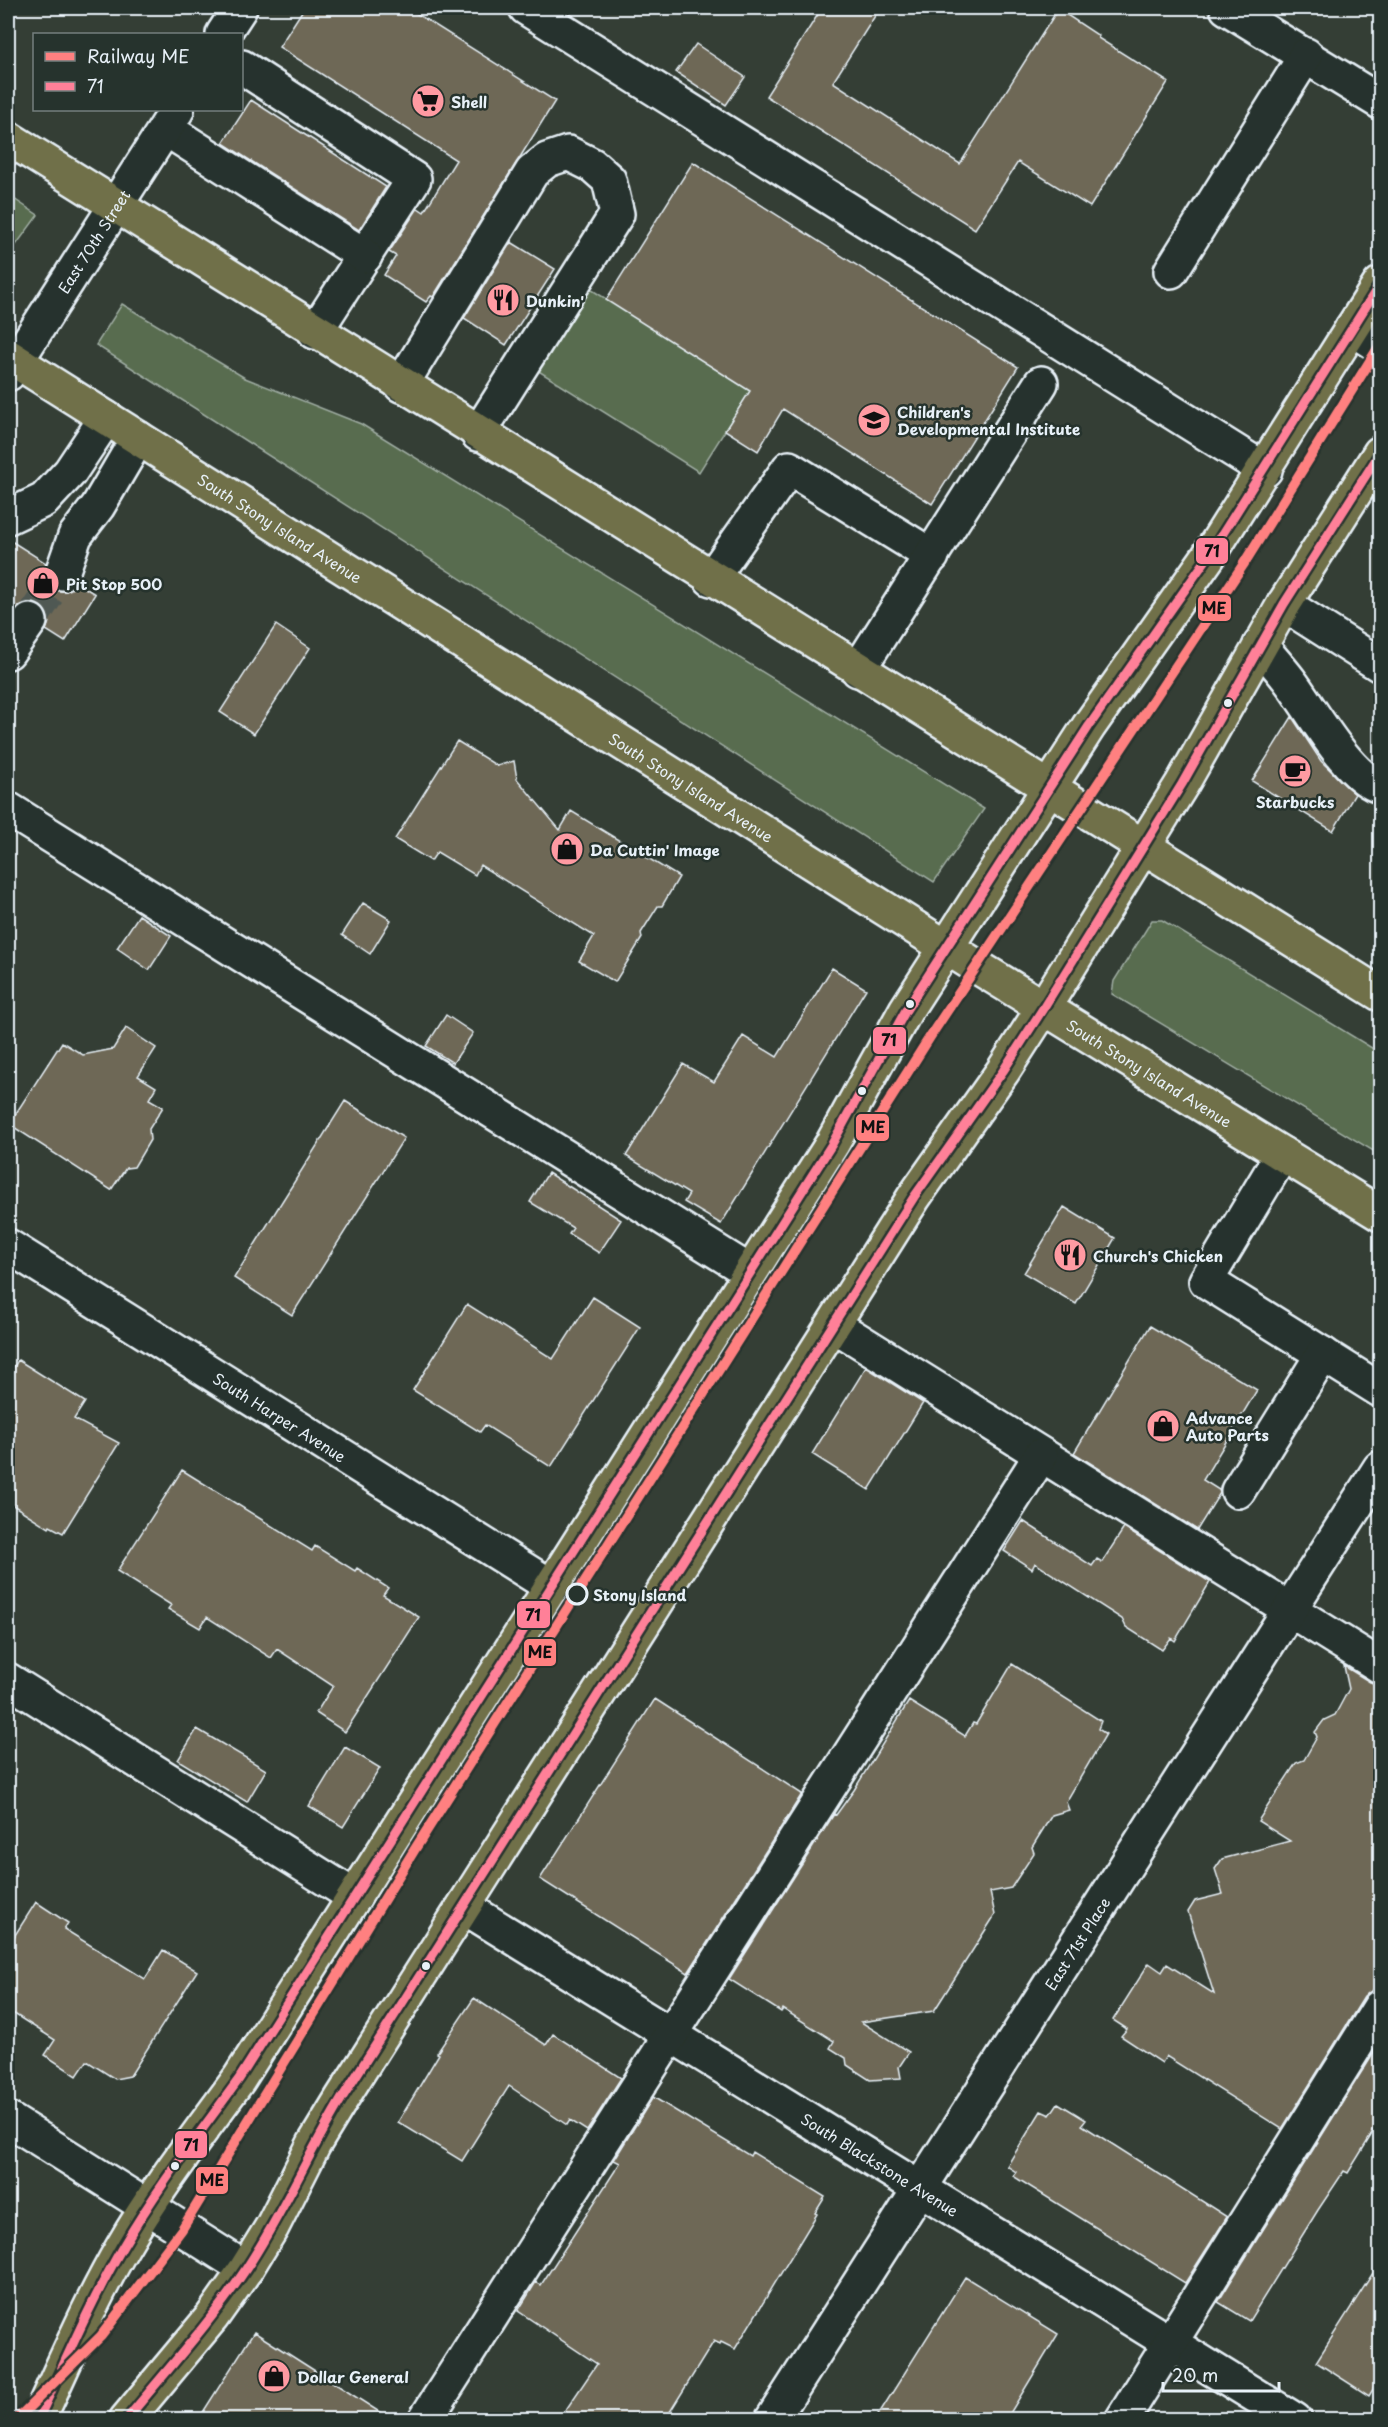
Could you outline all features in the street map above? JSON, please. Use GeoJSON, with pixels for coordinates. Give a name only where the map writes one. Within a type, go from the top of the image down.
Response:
{"type":"FeatureCollection","features":[{"type":"Feature","properties":{"kind":"main road"},"geometry":{"type":"LineString","coordinates":[[8,138],[401,386],[1380,994]]}},
{"type":"Feature","properties":{"kind":"main road"},"geometry":{"type":"LineString","coordinates":[[38,2420],[83,2321],[123,2246],[172,2170],[239,2079],[552,1587],[848,1119],[906,1010],[946,946],[1089,726],[1208,557],[1265,470],[1380,284]]}},
{"type":"Feature","properties":{"kind":"main road","name":"South Stony Island Avenue"},"geometry":{"type":"LineString","coordinates":[[10,364],[106,418],[946,946],[1380,1214]]}},
{"type":"Feature","properties":{"kind":"main road"},"geometry":{"type":"LineString","coordinates":[[126,2420],[212,2317],[246,2269],[272,2227],[314,2144],[914,1197],[1003,1071],[1044,1007],[1182,784],[1284,604],[1380,453]]}},
{"type":"Feature","properties":{"kind":"street"},"geometry":{"type":"LineString","coordinates":[[224,33],[240,8]]}},
{"type":"Feature","properties":{"kind":"street"},"geometry":{"type":"LineString","coordinates":[[526,8],[1265,470]]}},
{"type":"Feature","properties":{"kind":"street"},"geometry":{"type":"LineString","coordinates":[[1227,8],[1380,102]]}},
{"type":"Feature","properties":{"kind":"street"},"geometry":{"type":"LineString","coordinates":[[1171,271],[1306,55]]}},
{"type":"Feature","properties":{"kind":"street"},"geometry":{"type":"LineString","coordinates":[[243,68],[414,179],[315,332]]}},
{"type":"Feature","properties":{"kind":"street"},"geometry":{"type":"LineString","coordinates":[[172,119],[365,255]]}},
{"type":"Feature","properties":{"kind":"street","name":"East 70th Street"},"geometry":{"type":"LineString","coordinates":[[10,364],[172,119]]}},
{"type":"Feature","properties":{"kind":"street"},"geometry":{"type":"LineString","coordinates":[[401,386],[532,172],[547,160],[568,153],[592,165],[609,180],[617,214],[478,434]]}},
{"type":"Feature","properties":{"kind":"street"},"geometry":{"type":"LineString","coordinates":[[1352,328],[1380,346]]}},
{"type":"Feature","properties":{"kind":"street"},"geometry":{"type":"LineString","coordinates":[[858,670],[1041,384]]}},
{"type":"Feature","properties":{"kind":"street"},"geometry":{"type":"LineString","coordinates":[[8,517],[44,500],[70,472],[106,418]]}},
{"type":"Feature","properties":{"kind":"street"},"geometry":{"type":"LineString","coordinates":[[62,573],[75,536],[98,506],[138,438]]}},
{"type":"Feature","properties":{"kind":"street"},"geometry":{"type":"LineString","coordinates":[[711,579],[789,468],[932,556]]}},
{"type":"Feature","properties":{"kind":"street"},"geometry":{"type":"LineString","coordinates":[[1284,604],[1380,665]]}},
{"type":"Feature","properties":{"kind":"street"},"geometry":{"type":"LineString","coordinates":[[8,652],[30,621]]}},
{"type":"Feature","properties":{"kind":"street"},"geometry":{"type":"LineString","coordinates":[[1260,645],[1290,682],[1345,759],[1360,774],[1380,786]]}},
{"type":"Feature","properties":{"kind":"street"},"geometry":{"type":"LineString","coordinates":[[8,809],[750,1272]]}},
{"type":"Feature","properties":{"kind":"street"},"geometry":{"type":"LineString","coordinates":[[1282,1154],[1206,1281],[1380,1390]]}},
{"type":"Feature","properties":{"kind":"street","name":"South Harper Avenue"},"geometry":{"type":"LineString","coordinates":[[8,1246],[552,1587]]}},
{"type":"Feature","properties":{"kind":"street"},"geometry":{"type":"LineString","coordinates":[[834,1326],[1290,1610],[1376,1654]]}},
{"type":"Feature","properties":{"kind":"street"},"geometry":{"type":"LineString","coordinates":[[1238,1491],[1323,1354]]}},
{"type":"Feature","properties":{"kind":"street"},"geometry":{"type":"LineString","coordinates":[[425,2420],[1041,1455]]}},
{"type":"Feature","properties":{"kind":"street","name":"East 71st Place"},"geometry":{"type":"LineString","coordinates":[[772,2420],[1380,1468]]}},
{"type":"Feature","properties":{"kind":"street"},"geometry":{"type":"LineString","coordinates":[[8,1680],[355,1897]]}},
{"type":"Feature","properties":{"kind":"street","name":"South Blackstone Avenue"},"geometry":{"type":"LineString","coordinates":[[464,1907],[672,2033],[1295,2420]]}},
{"type":"Feature","properties":{"kind":"street"},"geometry":{"type":"LineString","coordinates":[[1122,2420],[1380,2007]]}},
{"type":"Feature","properties":{"kind":"street"},"geometry":{"type":"LineString","coordinates":[[8,2119],[246,2269]]}},
{"type":"Feature","properties":{"kind":"green space"},"geometry":{"type":"Polygon","coordinates":[[[8,195],[38,215],[8,256],[8,195]]]}},
{"type":"Feature","properties":{"kind":"green space"},"geometry":{"type":"Polygon","coordinates":[[[589,288],[750,391],[699,472],[537,370],[589,288]]]}},
{"type":"Feature","properties":{"kind":"green space"},"geometry":{"type":"Polygon","coordinates":[[[122,304],[245,378],[361,424],[984,809],[934,882],[96,345],[122,304]]]}},
{"type":"Feature","properties":{"kind":"green space"},"geometry":{"type":"Polygon","coordinates":[[[1152,920],[1162,920],[1380,1053],[1380,1155],[1112,994],[1114,981],[1152,920]]]}},
{"type":"Feature","properties":{"kind":"building"},"geometry":{"type":"Polygon","coordinates":[[[304,8],[408,8],[555,101],[433,297],[431,296],[426,302],[384,275],[396,256],[389,252],[418,208],[424,212],[456,160],[279,47],[304,8]]]}},
{"type":"Feature","properties":{"kind":"building"},"geometry":{"type":"Polygon","coordinates":[[[822,8],[880,8],[833,82],[960,164],[1058,9],[1099,36],[1098,38],[1168,82],[1090,207],[1018,162],[975,229],[766,96],[822,8]]]}},
{"type":"Feature","properties":{"kind":"building"},"geometry":{"type":"Polygon","coordinates":[[[696,44],[745,77],[726,105],[676,72],[696,44]]]}},
{"type":"Feature","properties":{"kind":"building"},"geometry":{"type":"Polygon","coordinates":[[[251,100],[386,187],[359,230],[223,143],[251,100]]]}},
{"type":"Feature","properties":{"kind":"building"},"geometry":{"type":"Polygon","coordinates":[[[693,162],[1018,367],[932,504],[783,409],[758,451],[725,430],[750,391],[606,300],[693,162]]]}},
{"type":"Feature","properties":{"kind":"building","name":"Dunkin'"},"geometry":{"type":"Polygon","coordinates":[[[511,242],[555,269],[506,345],[464,318],[511,242]]]}},
{"type":"Feature","properties":{"kind":"building","name":"Pit Stop 500"},"geometry":{"type":"Polygon","coordinates":[[[8,539],[46,563],[44,577],[47,585],[55,590],[66,591],[77,583],[95,594],[65,642],[46,630],[49,622],[47,614],[40,605],[32,602],[23,604],[14,611],[8,606],[8,539]]]}},
{"type":"Feature","properties":{"kind":"building"},"geometry":{"type":"Polygon","coordinates":[[[276,625],[310,648],[254,734],[220,712],[276,625]]]}},
{"type":"Feature","properties":{"kind":"building","name":"Starbucks"},"geometry":{"type":"Polygon","coordinates":[[[1292,717],[1321,761],[1355,794],[1333,831],[1252,781],[1292,717]]]}},
{"type":"Feature","properties":{"kind":"building"},"geometry":{"type":"Polygon","coordinates":[[[457,741],[497,766],[514,761],[517,779],[560,830],[571,811],[679,877],[662,906],[658,906],[641,933],[642,938],[615,982],[579,961],[594,936],[480,865],[475,875],[437,852],[431,861],[395,839],[457,741]]]}},
{"type":"Feature","properties":{"kind":"building"},"geometry":{"type":"Polygon","coordinates":[[[363,903],[391,920],[370,954],[342,935],[363,903]]]}},
{"type":"Feature","properties":{"kind":"building"},"geometry":{"type":"Polygon","coordinates":[[[139,915],[171,936],[149,970],[117,948],[139,915]]]}},
{"type":"Feature","properties":{"kind":"building"},"geometry":{"type":"Polygon","coordinates":[[[832,968],[866,989],[721,1224],[684,1202],[689,1194],[626,1156],[683,1064],[714,1082],[743,1036],[777,1057],[832,968]]]}},
{"type":"Feature","properties":{"kind":"building"},"geometry":{"type":"Polygon","coordinates":[[[446,1015],[473,1033],[453,1063],[426,1046],[446,1015]]]}},
{"type":"Feature","properties":{"kind":"building"},"geometry":{"type":"Polygon","coordinates":[[[126,1028],[156,1048],[138,1076],[156,1087],[149,1099],[163,1107],[149,1129],[150,1140],[134,1167],[126,1168],[111,1190],[9,1124],[62,1042],[83,1055],[113,1049],[126,1028]]]}},
{"type":"Feature","properties":{"kind":"building"},"geometry":{"type":"Polygon","coordinates":[[[345,1101],[404,1138],[292,1315],[234,1278],[345,1101]]]}},
{"type":"Feature","properties":{"kind":"building"},"geometry":{"type":"Polygon","coordinates":[[[548,1173],[621,1220],[599,1253],[569,1234],[573,1228],[530,1202],[548,1173]]]}},
{"type":"Feature","properties":{"kind":"building","name":"Church's Chicken"},"geometry":{"type":"Polygon","coordinates":[[[1064,1207],[1115,1238],[1076,1304],[1024,1273],[1064,1207]]]}},
{"type":"Feature","properties":{"kind":"building"},"geometry":{"type":"Polygon","coordinates":[[[593,1297],[640,1327],[551,1467],[485,1425],[480,1432],[413,1390],[467,1304],[553,1359],[593,1297]]]}},
{"type":"Feature","properties":{"kind":"building","name":"Advance Auto Parts"},"geometry":{"type":"Polygon","coordinates":[[[1150,1326],[1257,1390],[1203,1480],[1220,1493],[1197,1530],[1074,1453],[1150,1326]]]}},
{"type":"Feature","properties":{"kind":"building"},"geometry":{"type":"Polygon","coordinates":[[[18,1360],[85,1402],[74,1419],[119,1443],[63,1533],[50,1526],[49,1528],[8,1502],[8,1378],[18,1360]]]}},
{"type":"Feature","properties":{"kind":"building"},"geometry":{"type":"Polygon","coordinates":[[[866,1367],[923,1403],[869,1490],[812,1454],[866,1367]]]}},
{"type":"Feature","properties":{"kind":"building"},"geometry":{"type":"Polygon","coordinates":[[[182,1470],[312,1551],[315,1546],[355,1571],[357,1568],[388,1588],[383,1595],[419,1617],[345,1732],[316,1713],[333,1686],[277,1649],[271,1658],[207,1617],[200,1628],[168,1609],[171,1605],[117,1571],[182,1470]]]}},
{"type":"Feature","properties":{"kind":"building"},"geometry":{"type":"Polygon","coordinates":[[[1023,1521],[1092,1566],[1097,1559],[1102,1562],[1124,1528],[1210,1582],[1175,1641],[1171,1638],[1162,1650],[1126,1627],[1122,1619],[1035,1563],[1032,1569],[1004,1551],[1023,1521]]]}},
{"type":"Feature","properties":{"kind":"building"},"geometry":{"type":"Polygon","coordinates":[[[1012,1664],[1101,1721],[1098,1729],[1106,1734],[1066,1802],[1069,1810],[1052,1815],[1032,1847],[1034,1853],[1011,1888],[990,1892],[995,1915],[934,2011],[861,2022],[909,2052],[899,2067],[901,2078],[870,2080],[847,2065],[846,2058],[830,2048],[834,2041],[783,2009],[781,2012],[729,1979],[834,1814],[836,1815],[854,1790],[909,1701],[965,1736],[973,1723],[976,1724],[1012,1664]]]}},
{"type":"Feature","properties":{"kind":"building"},"geometry":{"type":"Polygon","coordinates":[[[1344,1666],[1370,1682],[1380,1685],[1380,1978],[1373,1990],[1364,1997],[1282,2129],[1166,2056],[1162,2063],[1121,2036],[1127,2029],[1113,2020],[1149,1963],[1162,1972],[1167,1964],[1214,1994],[1188,1912],[1195,1901],[1223,1894],[1215,1869],[1222,1859],[1290,1841],[1258,1821],[1296,1763],[1304,1760],[1317,1737],[1315,1732],[1324,1720],[1335,1715],[1349,1689],[1344,1666]]]}},
{"type":"Feature","properties":{"kind":"building"},"geometry":{"type":"Polygon","coordinates":[[[655,1699],[802,1794],[688,1973],[540,1879],[655,1699]]]}},
{"type":"Feature","properties":{"kind":"building"},"geometry":{"type":"Polygon","coordinates":[[[197,1729],[266,1770],[247,1802],[178,1760],[197,1729]]]}},
{"type":"Feature","properties":{"kind":"building"},"geometry":{"type":"Polygon","coordinates":[[[345,1747],[380,1768],[343,1827],[309,1806],[345,1747]]]}},
{"type":"Feature","properties":{"kind":"building"},"geometry":{"type":"Polygon","coordinates":[[[36,1902],[68,1923],[64,1929],[145,1979],[163,1950],[197,1971],[130,2076],[115,2079],[87,2061],[77,2076],[45,2055],[55,2040],[8,2010],[8,1946],[36,1902]]]}},
{"type":"Feature","properties":{"kind":"building"},"geometry":{"type":"Polygon","coordinates":[[[474,1998],[546,2045],[553,2034],[621,2078],[587,2131],[570,2120],[567,2125],[509,2086],[462,2161],[398,2122],[439,2054],[437,2053],[474,1998]]]}},
{"type":"Feature","properties":{"kind":"building"},"geometry":{"type":"Polygon","coordinates":[[[1377,2047],[1380,2049],[1380,2121],[1348,2173],[1344,2171],[1318,2210],[1249,2321],[1218,2302],[1377,2047]]]}},
{"type":"Feature","properties":{"kind":"building"},"geometry":{"type":"Polygon","coordinates":[[[653,2097],[750,2156],[752,2152],[825,2197],[735,2349],[714,2341],[665,2420],[559,2420],[597,2364],[518,2311],[536,2282],[541,2285],[620,2163],[614,2160],[653,2097]]]}},
{"type":"Feature","properties":{"kind":"building"},"geometry":{"type":"Polygon","coordinates":[[[1058,2103],[1086,2120],[1082,2125],[1227,2217],[1185,2283],[1013,2176],[1016,2172],[1007,2166],[1041,2111],[1050,2115],[1058,2103]]]}},
{"type":"Feature","properties":{"kind":"building"},"geometry":{"type":"Polygon","coordinates":[[[1380,2262],[1380,2378],[1369,2396],[1316,2362],[1380,2262]]]}},
{"type":"Feature","properties":{"kind":"building"},"geometry":{"type":"Polygon","coordinates":[[[965,2277],[1058,2334],[1006,2420],[875,2420],[965,2277]]]}},
{"type":"Feature","properties":{"kind":"building","name":"Dollar General"},"geometry":{"type":"Polygon","coordinates":[[[254,2332],[392,2420],[198,2420],[254,2332]]]}},
{"type":"Feature","properties":{"kind":"tunnel"},"geometry":{"type":"LineString","coordinates":[[30,621],[62,573]]}},
{"type":"Feature","properties":{"kind":"rail line","name":"ME"},"geometry":{"type":"LineString","coordinates":[[16,2420],[101,2336],[182,2229],[415,1849],[935,1029],[1243,565],[1380,345]]}},
{"type":"Feature","properties":{"kind":"transit line","name":"71"},"geometry":{"type":"LineString","coordinates":[[38,2420],[99,2290],[135,2226],[239,2079],[832,1144],[906,1010],[1089,726],[1208,557],[1380,284]]}},
{"type":"Feature","properties":{"kind":"transit line","name":"71"},"geometry":{"type":"LineString","coordinates":[[126,2420],[203,2327],[246,2269],[342,2098],[914,1197],[1003,1071],[1044,1007],[1182,784],[1284,604],[1380,453]]}},
{"type":"Feature","properties":{"kind":"place","name":"Shell"},"geometry":{"type":"Point","coordinates":[428,101]}},
{"type":"Feature","properties":{"kind":"place","name":"Dunkin'"},"geometry":{"type":"Point","coordinates":[503,300]}},
{"type":"Feature","properties":{"kind":"place","name":"Children's Developmental Institute"},"geometry":{"type":"Point","coordinates":[874,420]}},
{"type":"Feature","properties":{"kind":"place","name":"Pit Stop 500"},"geometry":{"type":"Point","coordinates":[43,583]}},
{"type":"Feature","properties":{"kind":"place","name":"Starbucks"},"geometry":{"type":"Point","coordinates":[1295,771]}},
{"type":"Feature","properties":{"kind":"place","name":"Da Cuttin' Image"},"geometry":{"type":"Point","coordinates":[567,849]}},
{"type":"Feature","properties":{"kind":"place","name":"Church's Chicken"},"geometry":{"type":"Point","coordinates":[1070,1255]}},
{"type":"Feature","properties":{"kind":"place","name":"Advance Auto Parts"},"geometry":{"type":"Point","coordinates":[1163,1426]}},
{"type":"Feature","properties":{"kind":"place","name":"Stony Island"},"geometry":{"type":"Point","coordinates":[577,1594]}},
{"type":"Feature","properties":{"kind":"place","name":"Dollar General"},"geometry":{"type":"Point","coordinates":[274,2376]}}]}
